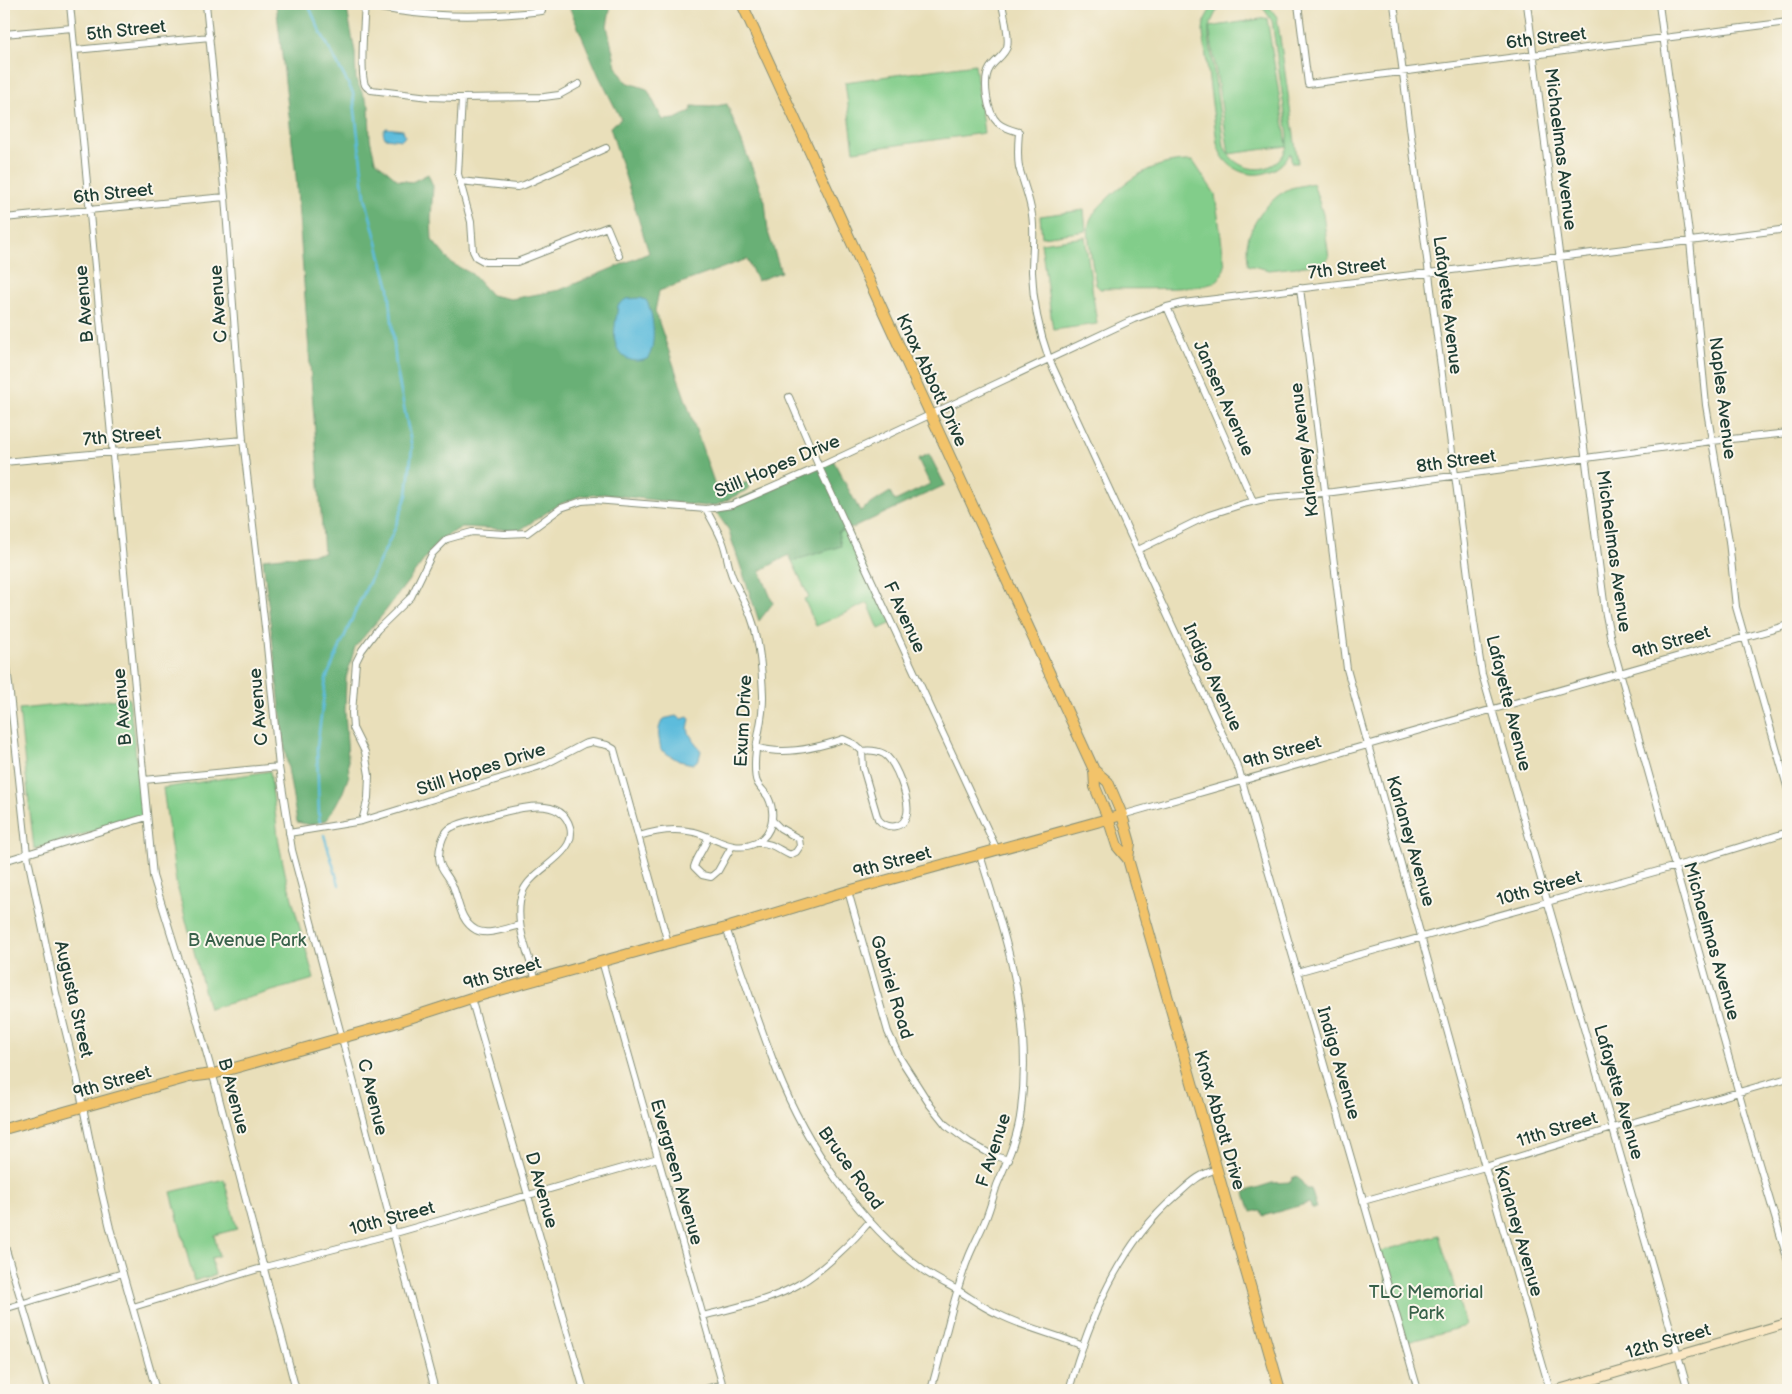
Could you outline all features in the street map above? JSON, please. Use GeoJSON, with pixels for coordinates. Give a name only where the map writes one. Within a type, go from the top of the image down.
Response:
{"type":"FeatureCollection","features":[{"type":"Feature","properties":{"kind":"main road","name":"Knox Abbott Drive"},"geometry":{"type":"LineString","coordinates":[[742,4],[1094,770],[1095,787],[1117,846],[1128,859]]}},
{"type":"Feature","properties":{"kind":"main road","name":"Knox Abbott Drive"},"geometry":{"type":"LineString","coordinates":[[1094,770],[1108,782],[1122,815],[1130,843],[1128,859],[1280,1390]]}},
{"type":"Feature","properties":{"kind":"main road","name":"9th Street"},"geometry":{"type":"LineString","coordinates":[[4,1128],[189,1077],[213,1074],[342,1036],[391,1024],[471,998],[726,928],[848,891],[1122,815]]}},
{"type":"Feature","properties":{"kind":"main road","name":"12th Street"},"geometry":{"type":"LineString","coordinates":[[1557,1390],[1788,1323]]}},
{"type":"Feature","properties":{"kind":"street","name":"B Avenue"},"geometry":{"type":"LineString","coordinates":[[70,4],[153,876],[213,1074],[296,1390]]}},
{"type":"Feature","properties":{"kind":"street","name":"C Avenue"},"geometry":{"type":"LineString","coordinates":[[206,4],[225,197],[243,440],[279,768],[289,833],[392,1234],[405,1272],[435,1390]]}},
{"type":"Feature","properties":{"kind":"street"},"geometry":{"type":"LineString","coordinates":[[542,11],[480,16],[443,15],[402,11],[366,4],[363,27],[366,86],[371,90],[383,92],[462,98],[544,97],[559,95],[579,84]]}},
{"type":"Feature","properties":{"kind":"street","name":"Indigo Avenue"},"geometry":{"type":"LineString","coordinates":[[1002,4],[1007,46],[1004,53],[992,64],[987,73],[986,83],[989,110],[1000,125],[1020,132],[1019,166],[1028,192],[1033,217],[1032,271],[1034,299],[1049,359],[1239,770],[1418,1390]]}},
{"type":"Feature","properties":{"kind":"street","name":"6th Street"},"geometry":{"type":"LineString","coordinates":[[1298,4],[1308,84],[1788,22]]}},
{"type":"Feature","properties":{"kind":"street","name":"Lafayette Avenue"},"geometry":{"type":"LineString","coordinates":[[1394,4],[1480,661],[1492,710],[1688,1390]]}},
{"type":"Feature","properties":{"kind":"street","name":"Michaelmas Avenue"},"geometry":{"type":"LineString","coordinates":[[1527,4],[1605,610],[1611,640],[1788,1261]]}},
{"type":"Feature","properties":{"kind":"street","name":"Naples Avenue"},"geometry":{"type":"LineString","coordinates":[[1659,4],[1690,241],[1706,405],[1729,542],[1736,606],[1788,790]]}},
{"type":"Feature","properties":{"kind":"street"},"geometry":{"type":"LineString","coordinates":[[4,34],[72,28]]}},
{"type":"Feature","properties":{"kind":"street","name":"5th Street"},"geometry":{"type":"LineString","coordinates":[[75,50],[210,37]]}},
{"type":"Feature","properties":{"kind":"street"},"geometry":{"type":"LineString","coordinates":[[462,98],[458,174],[470,222],[476,257],[485,262],[517,262],[607,227],[620,256]]}},
{"type":"Feature","properties":{"kind":"street"},"geometry":{"type":"LineString","coordinates":[[460,181],[517,187],[606,148]]}},
{"type":"Feature","properties":{"kind":"street","name":"6th Street"},"geometry":{"type":"LineString","coordinates":[[4,218],[225,197]]}},
{"type":"Feature","properties":{"kind":"street","name":"7th Street"},"geometry":{"type":"LineString","coordinates":[[930,414],[1134,319],[1167,307],[1213,298],[1788,229]]}},
{"type":"Feature","properties":{"kind":"street","name":"Karlaney Avenue"},"geometry":{"type":"LineString","coordinates":[[1300,288],[1324,493],[1349,676],[1485,1167],[1550,1390]]}},
{"type":"Feature","properties":{"kind":"street","name":"Jansen Avenue"},"geometry":{"type":"LineString","coordinates":[[1167,307],[1253,501]]}},
{"type":"Feature","properties":{"kind":"street","name":"F Avenue"},"geometry":{"type":"LineString","coordinates":[[789,396],[819,467],[997,850]]}},
{"type":"Feature","properties":{"kind":"street","name":"Still Hopes Drive"},"geometry":{"type":"LineString","coordinates":[[362,821],[368,798],[369,775],[365,752],[353,728],[352,714],[356,662],[362,650],[378,630],[411,597],[432,554],[447,539],[472,532],[527,533],[561,508],[582,501],[596,500],[706,510],[732,505],[819,467],[930,414]]}},
{"type":"Feature","properties":{"kind":"street","name":"8th Street"},"geometry":{"type":"LineString","coordinates":[[1138,550],[1209,515],[1268,498],[1324,493],[1712,441],[1788,433]]}},
{"type":"Feature","properties":{"kind":"street","name":"7th Street"},"geometry":{"type":"LineString","coordinates":[[4,462],[243,440]]}},
{"type":"Feature","properties":{"kind":"street","name":"Exum Drive"},"geometry":{"type":"LineString","coordinates":[[706,510],[723,543],[732,576],[751,617],[754,628],[760,659],[763,698],[755,768],[757,782],[773,810],[772,820]]}},
{"type":"Feature","properties":{"kind":"street","name":"9th Street"},"geometry":{"type":"LineString","coordinates":[[1122,815],[1788,625]]}},
{"type":"Feature","properties":{"kind":"street","name":"Augusta Street"},"geometry":{"type":"LineString","coordinates":[[4,638],[27,854],[56,993],[74,1060],[110,1228],[156,1390]]}},
{"type":"Feature","properties":{"kind":"street"},"geometry":{"type":"LineString","coordinates":[[756,747],[767,750],[802,749],[823,746],[843,739],[854,744],[862,751],[863,768],[878,819],[883,825],[890,827],[898,826],[905,820],[908,812],[897,770],[886,755],[875,750],[862,751]]}},
{"type":"Feature","properties":{"kind":"street","name":"Still Hopes Drive"},"geometry":{"type":"LineString","coordinates":[[289,833],[362,821],[409,808],[544,765],[584,744],[592,742],[606,745],[614,749],[668,943]]}},
{"type":"Feature","properties":{"kind":"street"},"geometry":{"type":"LineString","coordinates":[[144,780],[279,768]]}},
{"type":"Feature","properties":{"kind":"street"},"geometry":{"type":"LineString","coordinates":[[520,925],[487,932],[477,931],[469,925],[462,915],[449,877],[441,869],[439,856],[442,840],[449,829],[524,807],[540,806],[557,810],[565,817],[571,828],[570,840],[563,853],[531,878],[523,891],[520,905],[520,925],[536,980]]}},
{"type":"Feature","properties":{"kind":"street"},"geometry":{"type":"LineString","coordinates":[[4,861],[147,818]]}},
{"type":"Feature","properties":{"kind":"street"},"geometry":{"type":"LineString","coordinates":[[639,836],[671,829],[696,832],[716,842],[732,846],[768,842],[790,854],[796,852],[800,846],[799,839],[780,828],[772,820],[769,829],[755,843]]}},
{"type":"Feature","properties":{"kind":"street","name":"10th Street"},"geometry":{"type":"LineString","coordinates":[[1297,972],[1675,866],[1788,832]]}},
{"type":"Feature","properties":{"kind":"street"},"geometry":{"type":"LineString","coordinates":[[708,837],[704,848],[696,859],[694,867],[702,875],[711,877],[718,870],[732,846]]}},
{"type":"Feature","properties":{"kind":"street","name":"F Avenue"},"geometry":{"type":"LineString","coordinates":[[931,1390],[947,1326],[969,1256],[985,1222],[997,1186],[1009,1160],[1022,1107],[1024,1063],[1022,1017],[1012,964],[980,855]]}},
{"type":"Feature","properties":{"kind":"street","name":"Gabriel Road"},"geometry":{"type":"LineString","coordinates":[[848,891],[888,1032],[900,1058],[930,1105],[946,1125],[969,1142],[994,1156],[1009,1160]]}},
{"type":"Feature","properties":{"kind":"street","name":"Bruce Road"},"geometry":{"type":"LineString","coordinates":[[726,928],[777,1071],[793,1105],[820,1155],[836,1179],[870,1221],[916,1265],[997,1314],[1014,1322],[1059,1336],[1083,1346]]}},
{"type":"Feature","properties":{"kind":"street","name":"Evergreen Avenue"},"geometry":{"type":"LineString","coordinates":[[602,962],[723,1387]]}},
{"type":"Feature","properties":{"kind":"street","name":"D Avenue"},"geometry":{"type":"LineString","coordinates":[[471,998],[584,1390]]}},
{"type":"Feature","properties":{"kind":"street","name":"11th Street"},"geometry":{"type":"LineString","coordinates":[[1363,1201],[1788,1078]]}},
{"type":"Feature","properties":{"kind":"street","name":"10th Street"},"geometry":{"type":"LineString","coordinates":[[133,1307],[265,1267],[392,1234],[658,1158]]}},
{"type":"Feature","properties":{"kind":"street"},"geometry":{"type":"LineString","coordinates":[[1069,1390],[1083,1346],[1110,1284],[1128,1251],[1164,1206],[1190,1182],[1202,1174],[1217,1169]]}},
{"type":"Feature","properties":{"kind":"street"},"geometry":{"type":"LineString","coordinates":[[703,1316],[766,1299],[800,1284],[844,1248],[870,1221]]}},
{"type":"Feature","properties":{"kind":"street"},"geometry":{"type":"LineString","coordinates":[[4,1243],[48,1390]]}},
{"type":"Feature","properties":{"kind":"street"},"geometry":{"type":"LineString","coordinates":[[4,1309],[123,1273]]}},
{"type":"Feature","properties":{"kind":"street"},"geometry":{"type":"LineString","coordinates":[[702,1390],[723,1387]]}},
{"type":"Feature","properties":{"kind":"green space"},"geometry":{"type":"Polygon","coordinates":[[[276,4],[346,4],[355,52],[356,80],[369,106],[370,139],[375,160],[398,180],[412,182],[428,174],[433,186],[432,240],[451,263],[472,274],[491,295],[511,299],[560,290],[649,253],[610,127],[621,119],[599,76],[568,4],[611,4],[607,26],[616,66],[626,82],[647,89],[663,120],[675,119],[691,111],[692,106],[711,107],[727,104],[765,201],[768,232],[781,272],[757,281],[747,259],[659,291],[655,311],[717,491],[748,482],[749,489],[717,505],[704,506],[604,494],[580,496],[558,505],[520,530],[462,527],[439,540],[384,613],[355,647],[346,678],[345,711],[349,775],[343,792],[327,820],[310,825],[297,822],[285,750],[263,559],[324,553],[296,176],[276,4]]]}},
{"type":"Feature","properties":{"kind":"green space"},"geometry":{"type":"Polygon","coordinates":[[[1216,4],[1226,4],[1216,12],[1209,27],[1267,18],[1287,145],[1288,136],[1272,21],[1264,9],[1255,4],[1267,4],[1277,17],[1298,163],[1292,163],[1290,153],[1282,164],[1272,170],[1261,174],[1250,174],[1239,171],[1229,164],[1222,155],[1217,143],[1203,33],[1206,17],[1216,4]],[[1209,27],[1224,145],[1229,155],[1246,167],[1266,168],[1275,164],[1287,146],[1229,154],[1209,27]]]}},
{"type":"Feature","properties":{"kind":"green space"},"geometry":{"type":"Polygon","coordinates":[[[975,64],[984,133],[854,151],[845,82],[975,64]]]}},
{"type":"Feature","properties":{"kind":"green space"},"geometry":{"type":"Polygon","coordinates":[[[1193,161],[1215,194],[1225,266],[1223,273],[1215,282],[1194,287],[1100,289],[1096,285],[1088,229],[1094,214],[1116,190],[1136,176],[1168,163],[1193,161]]]}},
{"type":"Feature","properties":{"kind":"green space"},"geometry":{"type":"Polygon","coordinates":[[[1313,183],[1323,214],[1329,258],[1323,264],[1269,270],[1248,265],[1247,245],[1249,237],[1262,212],[1283,192],[1291,188],[1313,183]]]}},
{"type":"Feature","properties":{"kind":"green space"},"geometry":{"type":"Polygon","coordinates":[[[1084,210],[1086,231],[1042,237],[1040,216],[1084,210]]]}},
{"type":"Feature","properties":{"kind":"green space"},"geometry":{"type":"Polygon","coordinates":[[[1085,237],[1097,324],[1053,330],[1041,243],[1085,237]]]}},
{"type":"Feature","properties":{"kind":"green space"},"geometry":{"type":"Polygon","coordinates":[[[929,454],[945,485],[855,527],[838,532],[841,546],[792,561],[789,555],[760,571],[773,603],[759,621],[728,529],[714,509],[833,460],[860,511],[890,492],[895,501],[930,484],[918,459],[929,454]]]}},
{"type":"Feature","properties":{"kind":"green space"},"geometry":{"type":"Polygon","coordinates":[[[848,529],[892,623],[879,629],[868,603],[816,626],[804,599],[809,597],[792,561],[841,546],[837,533],[848,529]]]}},
{"type":"Feature","properties":{"kind":"green space"},"geometry":{"type":"Polygon","coordinates":[[[129,698],[143,814],[141,817],[34,849],[19,709],[129,698]]]}},
{"type":"Feature","properties":{"kind":"green space","name":"B Avenue Park"},"geometry":{"type":"Polygon","coordinates":[[[270,771],[279,844],[286,877],[314,979],[209,1009],[176,882],[163,788],[270,771]]]}},
{"type":"Feature","properties":{"kind":"green space"},"geometry":{"type":"Polygon","coordinates":[[[1297,1176],[1307,1189],[1311,1189],[1317,1208],[1312,1208],[1309,1203],[1263,1216],[1261,1210],[1251,1212],[1245,1193],[1272,1183],[1291,1182],[1292,1178],[1297,1176]]]}},
{"type":"Feature","properties":{"kind":"green space"},"geometry":{"type":"Polygon","coordinates":[[[224,1179],[237,1229],[214,1235],[219,1256],[211,1258],[215,1275],[194,1281],[171,1192],[224,1179]]]}},
{"type":"Feature","properties":{"kind":"green space","name":"TLC Memorial Park"},"geometry":{"type":"Polygon","coordinates":[[[1439,1235],[1466,1326],[1404,1343],[1378,1252],[1439,1235]]]}},
{"type":"Feature","properties":{"kind":"water"},"geometry":{"type":"Polygon","coordinates":[[[386,128],[403,130],[405,136],[402,140],[385,138],[383,132],[386,128]]]}},
{"type":"Feature","properties":{"kind":"water"},"geometry":{"type":"Polygon","coordinates":[[[640,298],[646,300],[649,306],[653,339],[647,359],[636,361],[622,355],[617,347],[614,332],[618,305],[626,299],[640,298]]]}},
{"type":"Feature","properties":{"kind":"water"},"geometry":{"type":"Polygon","coordinates":[[[676,716],[682,719],[688,717],[690,719],[688,729],[690,735],[701,751],[699,759],[693,764],[679,761],[661,750],[659,727],[663,719],[676,716]]]}},
{"type":"Feature","properties":{"kind":"waterway"},"geometry":{"type":"LineString","coordinates":[[308,4],[353,93],[365,197],[389,288],[396,366],[412,448],[407,495],[393,533],[359,603],[326,679],[317,747],[320,822]]}},
{"type":"Feature","properties":{"kind":"waterway"},"geometry":{"type":"LineString","coordinates":[[324,835],[339,885]]}}]}
